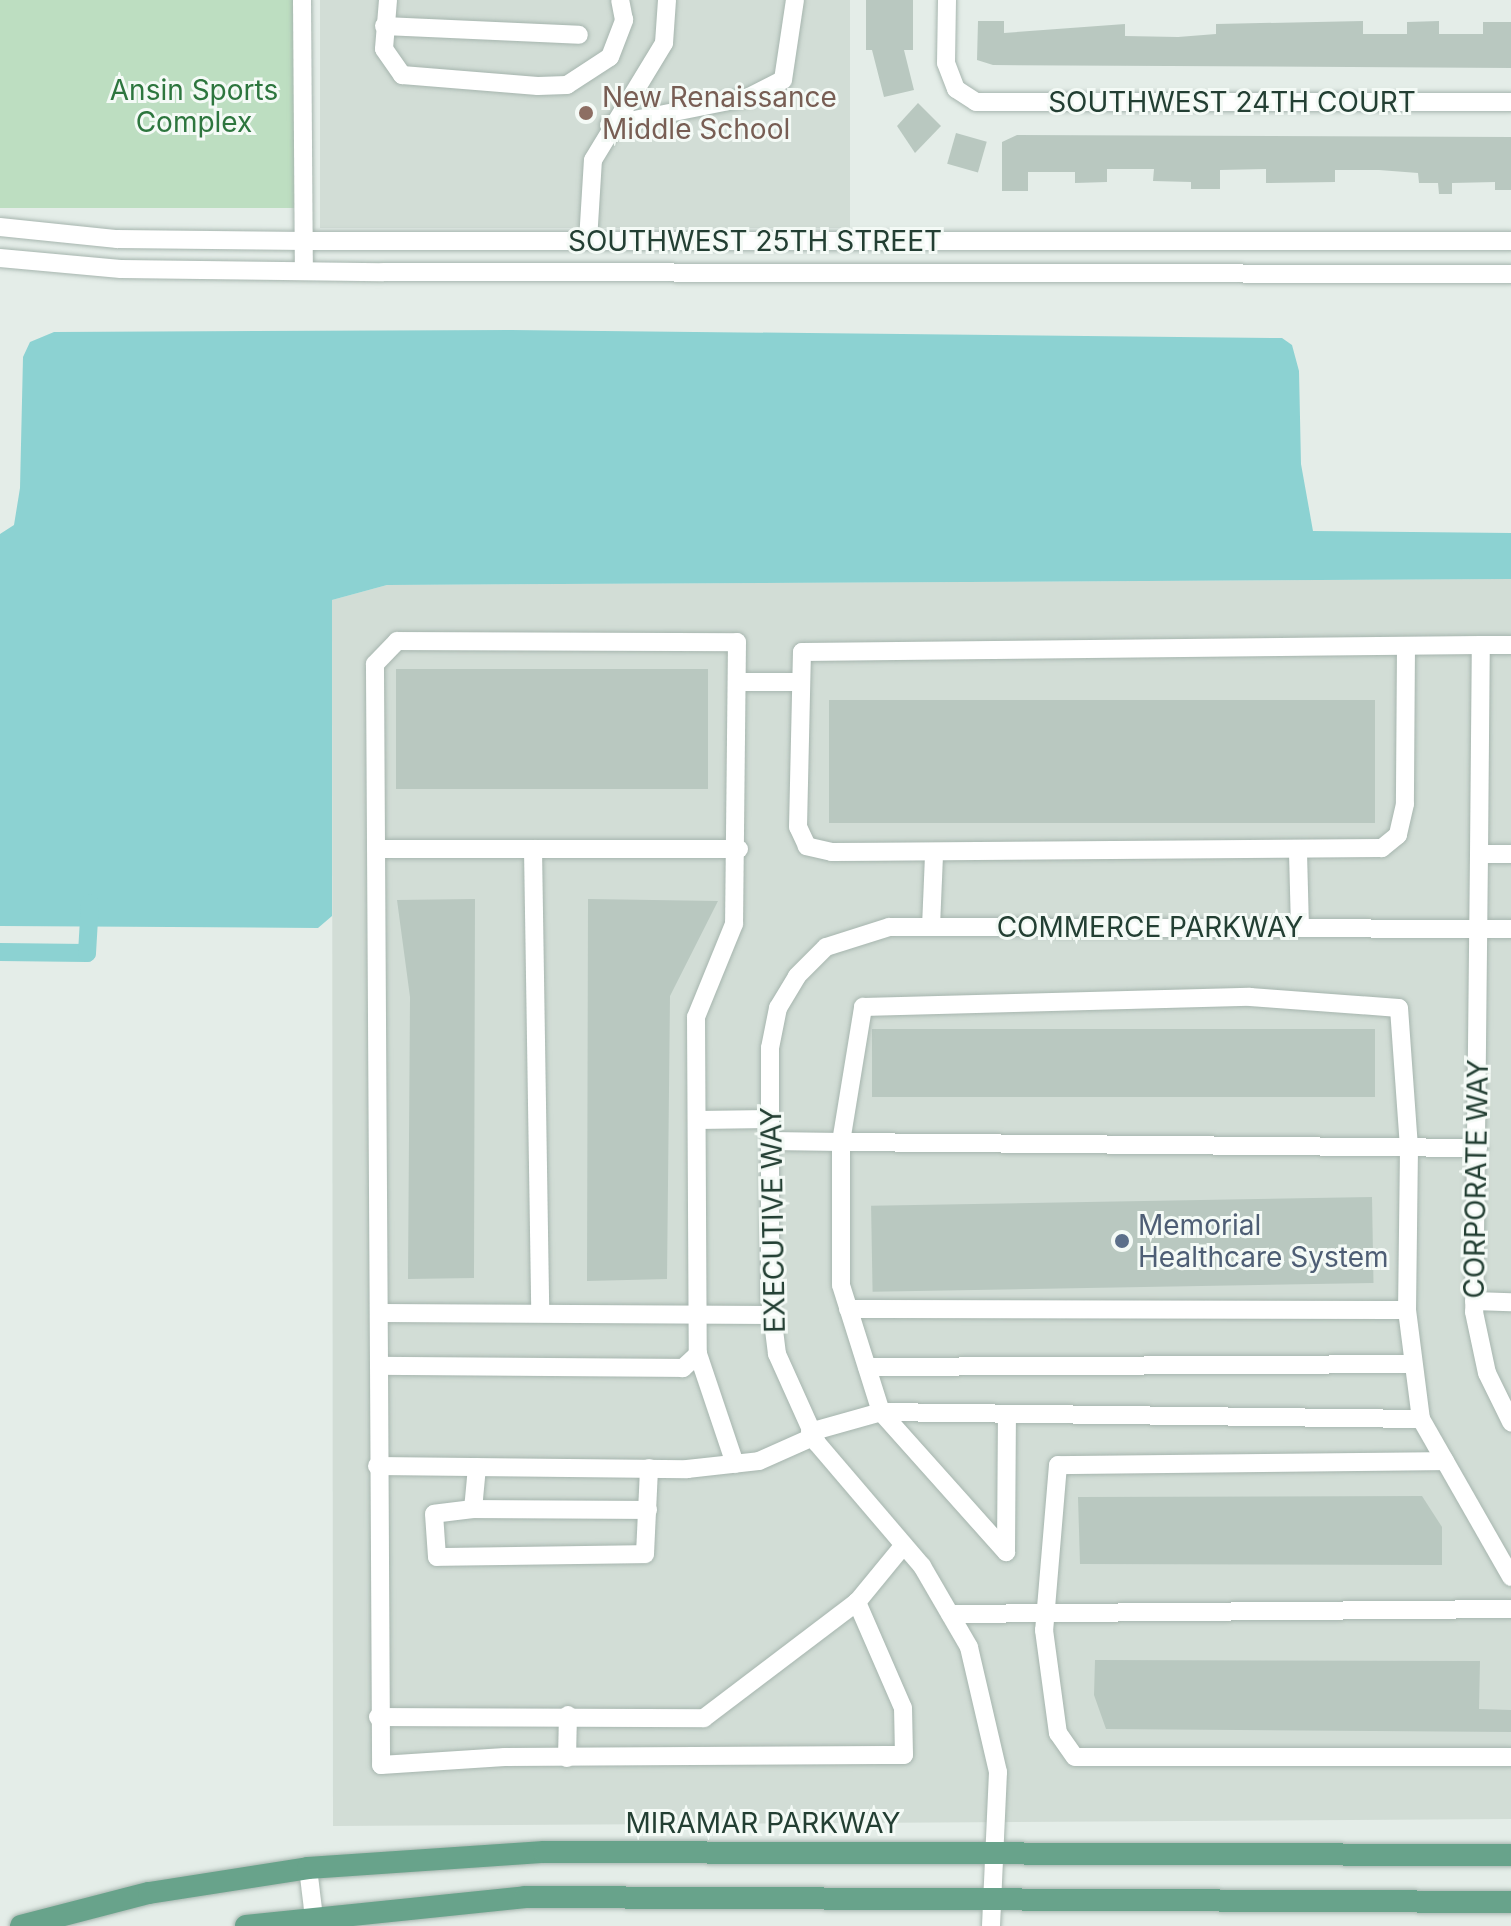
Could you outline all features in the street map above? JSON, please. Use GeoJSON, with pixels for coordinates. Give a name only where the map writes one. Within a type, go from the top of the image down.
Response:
{"type":"FeatureCollection","features":[{"type":"Feature","properties":{"kind":"main road","name":"MIRAMAR PARKWAY"},"geometry":{"type":"LineString","coordinates":[[21,1926],[149,1893],[308,1868],[544,1852],[1511,1855]]}},
{"type":"Feature","properties":{"kind":"main road"},"geometry":{"type":"LineString","coordinates":[[246,1926],[314,1922],[525,1897],[1511,1902]]}},
{"type":"Feature","properties":{"kind":"street"},"geometry":{"type":"LineString","coordinates":[[302,0],[304,271]]}},
{"type":"Feature","properties":{"kind":"street"},"geometry":{"type":"LineString","coordinates":[[388,0],[384,49],[402,75],[567,85],[610,57],[624,20],[620,0]]}},
{"type":"Feature","properties":{"kind":"street"},"geometry":{"type":"LineString","coordinates":[[588,241],[593,160],[609,125],[642,88],[664,43],[667,0]]}},
{"type":"Feature","properties":{"kind":"street"},"geometry":{"type":"LineString","coordinates":[[609,125],[749,97],[783,80],[795,0]]}},
{"type":"Feature","properties":{"kind":"street","name":"SOUTHWEST 24TH COURT"},"geometry":{"type":"LineString","coordinates":[[947,0],[946,63],[956,89],[976,102],[1511,102]]}},
{"type":"Feature","properties":{"kind":"street"},"geometry":{"type":"LineString","coordinates":[[384,26],[579,35]]}},
{"type":"Feature","properties":{"kind":"street","name":"SOUTHWEST 25TH STREET"},"geometry":{"type":"LineString","coordinates":[[0,227],[117,239],[305,241],[1511,241]]}},
{"type":"Feature","properties":{"kind":"street","name":"SOUTHWEST 25TH STREET"},"geometry":{"type":"LineString","coordinates":[[0,258],[121,269],[304,271],[1511,274]]}},
{"type":"Feature","properties":{"kind":"street"},"geometry":{"type":"LineString","coordinates":[[735,1464],[698,1354],[696,1017],[734,924],[739,849],[737,642],[397,641],[375,664],[378,1717],[381,1765],[567,1758],[904,1755],[903,1708],[857,1602]]}},
{"type":"Feature","properties":{"kind":"street"},"geometry":{"type":"LineString","coordinates":[[1406,646],[1405,804],[1398,835],[1382,848],[1298,852],[934,855],[807,846],[798,827],[802,652],[1481,645],[1511,645]]}},
{"type":"Feature","properties":{"kind":"street","name":"CORPORATE WAY"},"geometry":{"type":"LineString","coordinates":[[1481,645],[1474,1301],[1487,1373],[1511,1422]]}},
{"type":"Feature","properties":{"kind":"street"},"geometry":{"type":"LineString","coordinates":[[738,682],[801,682]]}},
{"type":"Feature","properties":{"kind":"street"},"geometry":{"type":"LineString","coordinates":[[376,849],[739,849]]}},
{"type":"Feature","properties":{"kind":"street"},"geometry":{"type":"LineString","coordinates":[[533,849],[540,1313]]}},
{"type":"Feature","properties":{"kind":"street"},"geometry":{"type":"LineString","coordinates":[[1298,852],[1300,928]]}},
{"type":"Feature","properties":{"kind":"street"},"geometry":{"type":"LineString","coordinates":[[1479,854],[1511,854]]}},
{"type":"Feature","properties":{"kind":"street"},"geometry":{"type":"LineString","coordinates":[[931,927],[934,855]]}},
{"type":"Feature","properties":{"kind":"street","name":"COMMERCE PARKWAY"},"geometry":{"type":"LineString","coordinates":[[826,947],[889,927],[1511,929]]}},
{"type":"Feature","properties":{"kind":"street","name":"EXECUTIVE WAY"},"geometry":{"type":"LineString","coordinates":[[826,947],[797,976],[778,1008],[770,1119],[772,1315],[777,1354],[812,1435],[903,1546],[969,1647],[992,1723],[994,1854],[991,1926]]}},
{"type":"Feature","properties":{"kind":"street"},"geometry":{"type":"LineString","coordinates":[[1007,1414],[1006,1552],[881,1412],[841,1285],[841,1142],[863,1007],[1250,997],[1399,1008],[1409,1148],[1407,1310],[1421,1419],[1511,1577]]}},
{"type":"Feature","properties":{"kind":"street"},"geometry":{"type":"LineString","coordinates":[[697,1120],[770,1119]]}},
{"type":"Feature","properties":{"kind":"street"},"geometry":{"type":"LineString","coordinates":[[770,1141],[1478,1148]]}},
{"type":"Feature","properties":{"kind":"street"},"geometry":{"type":"LineString","coordinates":[[1474,1301],[1511,1302]]}},
{"type":"Feature","properties":{"kind":"street"},"geometry":{"type":"LineString","coordinates":[[848,1309],[1407,1310]]}},
{"type":"Feature","properties":{"kind":"street"},"geometry":{"type":"LineString","coordinates":[[379,1313],[772,1315]]}},
{"type":"Feature","properties":{"kind":"street"},"geometry":{"type":"LineString","coordinates":[[379,1366],[683,1368],[698,1354]]}},
{"type":"Feature","properties":{"kind":"street"},"geometry":{"type":"LineString","coordinates":[[867,1367],[1413,1364]]}},
{"type":"Feature","properties":{"kind":"street"},"geometry":{"type":"LineString","coordinates":[[377,1466],[649,1468],[735,1464],[881,1412],[1421,1419]]}},
{"type":"Feature","properties":{"kind":"street"},"geometry":{"type":"LineString","coordinates":[[1445,1461],[1058,1465],[1046,1614],[1058,1733],[1075,1757],[1511,1757]]}},
{"type":"Feature","properties":{"kind":"street"},"geometry":{"type":"LineString","coordinates":[[473,1509],[477,1467]]}},
{"type":"Feature","properties":{"kind":"street"},"geometry":{"type":"LineString","coordinates":[[648,1510],[473,1509],[434,1514],[437,1557],[637,1557],[648,1546],[649,1468]]}},
{"type":"Feature","properties":{"kind":"street"},"geometry":{"type":"LineString","coordinates":[[378,1717],[568,1715],[704,1718],[857,1602],[903,1546]]}},
{"type":"Feature","properties":{"kind":"street"},"geometry":{"type":"LineString","coordinates":[[950,1614],[1511,1609]]}},
{"type":"Feature","properties":{"kind":"street"},"geometry":{"type":"LineString","coordinates":[[567,1758],[568,1715]]}},
{"type":"Feature","properties":{"kind":"street"},"geometry":{"type":"LineString","coordinates":[[308,1868],[314,1922]]}},
{"type":"Feature","properties":{"kind":"shaded area","name":"New Renaissance Middle School"},"geometry":{"type":"Polygon","coordinates":[[[320,0],[850,0],[850,228],[320,228],[320,0]]]}},
{"type":"Feature","properties":{"kind":"shaded area"},"geometry":{"type":"Polygon","coordinates":[[[1511,579],[1511,1819],[333,1826],[332,600],[387,585],[1511,579]]]}},
{"type":"Feature","properties":{"kind":"green space","name":"Ansin Sports Complex"},"geometry":{"type":"Polygon","coordinates":[[[0,0],[308,0],[308,208],[0,208],[0,0]]]}},
{"type":"Feature","properties":{"kind":"water"},"geometry":{"type":"Polygon","coordinates":[[[511,330],[1282,338],[1292,345],[1299,371],[1301,464],[1313,531],[1511,533],[1511,579],[387,585],[332,600],[332,916],[318,928],[0,926],[0,534],[14,525],[20,488],[23,357],[30,342],[54,332],[511,330]]]}},
{"type":"Feature","properties":{"kind":"building"},"geometry":{"type":"Polygon","coordinates":[[[866,0],[913,0],[913,50],[904,50],[914,90],[884,97],[872,50],[866,50],[866,0]]]}},
{"type":"Feature","properties":{"kind":"building"},"geometry":{"type":"Polygon","coordinates":[[[978,21],[1004,21],[1004,33],[1125,24],[1125,36],[1178,37],[1216,34],[1216,24],[1363,21],[1363,34],[1407,34],[1407,22],[1439,21],[1439,34],[1483,34],[1483,22],[1511,22],[1511,68],[993,65],[977,60],[978,21]]]}},
{"type":"Feature","properties":{"kind":"building"},"geometry":{"type":"Polygon","coordinates":[[[918,103],[941,126],[915,153],[897,126],[918,103]]]}},
{"type":"Feature","properties":{"kind":"building"},"geometry":{"type":"Polygon","coordinates":[[[956,133],[987,142],[978,173],[947,164],[956,133]]]}},
{"type":"Feature","properties":{"kind":"building"},"geometry":{"type":"Polygon","coordinates":[[[1017,135],[1511,137],[1511,190],[1495,190],[1495,182],[1452,183],[1452,194],[1439,194],[1438,183],[1419,183],[1418,173],[1379,170],[1335,170],[1335,182],[1266,183],[1266,169],[1220,170],[1220,189],[1191,189],[1191,182],[1153,181],[1154,169],[1107,169],[1107,182],[1075,183],[1075,172],[1028,172],[1028,191],[1002,191],[1002,142],[1017,135]]]}},
{"type":"Feature","properties":{"kind":"building"},"geometry":{"type":"Polygon","coordinates":[[[396,669],[708,669],[708,789],[396,789],[396,669]]]}},
{"type":"Feature","properties":{"kind":"building"},"geometry":{"type":"Polygon","coordinates":[[[829,700],[1375,700],[1375,823],[829,823],[829,700]]]}},
{"type":"Feature","properties":{"kind":"building"},"geometry":{"type":"Polygon","coordinates":[[[475,899],[474,1278],[408,1279],[410,997],[397,900],[475,899]]]}},
{"type":"Feature","properties":{"kind":"building"},"geometry":{"type":"Polygon","coordinates":[[[588,899],[718,901],[670,996],[667,1279],[587,1281],[588,899]]]}},
{"type":"Feature","properties":{"kind":"building"},"geometry":{"type":"Polygon","coordinates":[[[872,1029],[1375,1029],[1375,1097],[872,1097],[872,1029]]]}},
{"type":"Feature","properties":{"kind":"building","name":"Memorial Healthcare System"},"geometry":{"type":"Polygon","coordinates":[[[1372,1197],[1374,1283],[873,1292],[871,1206],[1372,1197]]]}},
{"type":"Feature","properties":{"kind":"building"},"geometry":{"type":"Polygon","coordinates":[[[1422,1496],[1442,1527],[1442,1565],[1080,1564],[1078,1497],[1422,1496]]]}},
{"type":"Feature","properties":{"kind":"building"},"geometry":{"type":"Polygon","coordinates":[[[1095,1660],[1480,1661],[1479,1709],[1511,1710],[1511,1732],[1106,1729],[1094,1695],[1095,1660]]]}},
{"type":"Feature","properties":{"kind":"waterway"},"geometry":{"type":"LineString","coordinates":[[0,952],[87,953],[90,903]]}},
{"type":"Feature","properties":{"kind":"place","name":"New Renaissance Middle School"},"geometry":{"type":"Point","coordinates":[586,113]}},
{"type":"Feature","properties":{"kind":"place","name":"Memorial Healthcare System"},"geometry":{"type":"Point","coordinates":[1122,1241]}}]}
